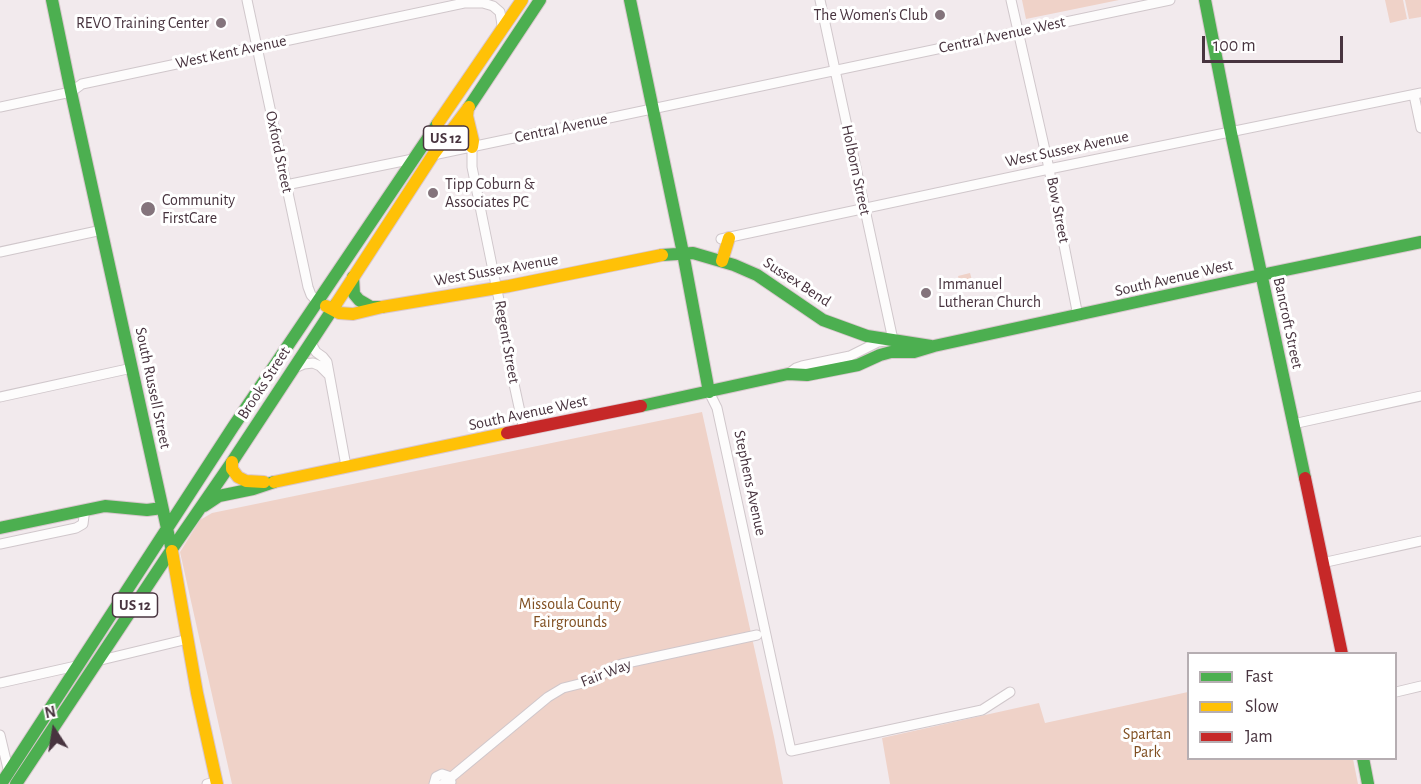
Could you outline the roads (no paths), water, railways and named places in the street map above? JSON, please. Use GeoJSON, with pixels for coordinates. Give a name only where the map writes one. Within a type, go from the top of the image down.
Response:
{"type":"FeatureCollection","features":[{"type":"Feature","properties":{"kind":"main road","name":"South Russell Street"},"geometry":{"type":"LineString","coordinates":[[52,0],[172,549],[214,783]]}},
{"type":"Feature","properties":{"kind":"main road","name":"Brooks Street"},"geometry":{"type":"LineString","coordinates":[[1,784],[10,778],[167,528],[317,301],[522,0]]}},
{"type":"Feature","properties":{"kind":"main road"},"geometry":{"type":"LineString","coordinates":[[521,29],[524,9],[522,0]]}},
{"type":"Feature","properties":{"kind":"main road","name":"Brooks Street"},"geometry":{"type":"LineString","coordinates":[[16,784],[172,549],[233,467],[312,338],[433,155],[468,108],[540,0]]}},
{"type":"Feature","properties":{"kind":"main road","name":"Stephens Avenue"},"geometry":{"type":"LineString","coordinates":[[630,0],[683,253],[709,392]]}},
{"type":"Feature","properties":{"kind":"main road","name":"Bancroft Street"},"geometry":{"type":"LineString","coordinates":[[1204,0],[1230,133],[1341,652]]}},
{"type":"Feature","properties":{"kind":"main road"},"geometry":{"type":"LineString","coordinates":[[468,108],[467,116],[473,141],[472,147]]}},
{"type":"Feature","properties":{"kind":"main road"},"geometry":{"type":"LineString","coordinates":[[722,261],[725,238]]}},
{"type":"Feature","properties":{"kind":"main road","name":"South Avenue West"},"geometry":{"type":"LineString","coordinates":[[274,482],[788,374],[807,375],[858,364],[891,352],[914,352],[933,346],[1421,242]]}},
{"type":"Feature","properties":{"kind":"main road","name":"Sussex Bend"},"geometry":{"type":"LineString","coordinates":[[683,253],[698,254],[747,270],[768,281],[823,320],[867,336],[893,340]]}},
{"type":"Feature","properties":{"kind":"main road","name":"West Sussex Avenue"},"geometry":{"type":"LineString","coordinates":[[317,301],[332,310],[347,314],[683,253]]}},
{"type":"Feature","properties":{"kind":"main road"},"geometry":{"type":"LineString","coordinates":[[353,277],[354,294],[359,300],[367,306],[382,307]]}},
{"type":"Feature","properties":{"kind":"main road","name":"South Avenue West"},"geometry":{"type":"LineString","coordinates":[[893,340],[933,346]]}},
{"type":"Feature","properties":{"kind":"main road"},"geometry":{"type":"LineString","coordinates":[[233,467],[238,477],[246,481],[274,482]]}},
{"type":"Feature","properties":{"kind":"main road"},"geometry":{"type":"LineString","coordinates":[[199,510],[219,496],[274,482]]}},
{"type":"Feature","properties":{"kind":"main road"},"geometry":{"type":"LineString","coordinates":[[0,528],[105,506],[147,510],[162,508],[172,506],[187,498]]}},
{"type":"Feature","properties":{"kind":"main road"},"geometry":{"type":"LineString","coordinates":[[0,536],[27,523]]}},
{"type":"Feature","properties":{"kind":"main road"},"geometry":{"type":"LineString","coordinates":[[1363,760],[1368,784]]}},
{"type":"Feature","properties":{"kind":"street","name":"Oxford Street"},"geometry":{"type":"LineString","coordinates":[[247,0],[308,287],[311,295],[317,301]]}},
{"type":"Feature","properties":{"kind":"street","name":"Holborn Street"},"geometry":{"type":"LineString","coordinates":[[820,0],[893,340]]}},
{"type":"Feature","properties":{"kind":"street","name":"Bow Street"},"geometry":{"type":"LineString","coordinates":[[1011,0],[1049,169],[1078,316]]}},
{"type":"Feature","properties":{"kind":"street","name":"Central Avenue West"},"geometry":{"type":"LineString","coordinates":[[835,71],[1170,0]]}},
{"type":"Feature","properties":{"kind":"street","name":"West Kent Avenue"},"geometry":{"type":"LineString","coordinates":[[0,106],[71,92],[82,84],[434,5],[467,2],[493,6],[499,11],[503,24],[497,37]]}},
{"type":"Feature","properties":{"kind":"street","name":"Central Avenue"},"geometry":{"type":"LineString","coordinates":[[286,185],[835,71]]}},
{"type":"Feature","properties":{"kind":"street","name":"West Sussex Avenue"},"geometry":{"type":"LineString","coordinates":[[725,238],[1417,94]]}},
{"type":"Feature","properties":{"kind":"street"},"geometry":{"type":"LineString","coordinates":[[1417,94],[1421,128]]}},
{"type":"Feature","properties":{"kind":"street","name":"Regent Street"},"geometry":{"type":"LineString","coordinates":[[472,147],[472,167],[524,430]]}},
{"type":"Feature","properties":{"kind":"street"},"geometry":{"type":"LineString","coordinates":[[0,252],[102,230]]}},
{"type":"Feature","properties":{"kind":"street"},"geometry":{"type":"LineString","coordinates":[[312,338],[312,345],[326,360],[346,466]]}},
{"type":"Feature","properties":{"kind":"street","name":"South Avenue West"},"geometry":{"type":"LineString","coordinates":[[788,374],[802,366],[850,356],[878,342],[893,340]]}},
{"type":"Feature","properties":{"kind":"street"},"geometry":{"type":"LineString","coordinates":[[292,370],[304,364],[313,363],[320,366],[328,375]]}},
{"type":"Feature","properties":{"kind":"street"},"geometry":{"type":"LineString","coordinates":[[0,397],[132,368]]}},
{"type":"Feature","properties":{"kind":"street","name":"Stephens Avenue"},"geometry":{"type":"LineString","coordinates":[[709,392],[717,408],[791,751],[982,710],[1010,692]]}},
{"type":"Feature","properties":{"kind":"street"},"geometry":{"type":"LineString","coordinates":[[1293,424],[1421,396]]}},
{"type":"Feature","properties":{"kind":"street"},"geometry":{"type":"LineString","coordinates":[[0,544],[76,528],[83,524],[83,511]]}},
{"type":"Feature","properties":{"kind":"street"},"geometry":{"type":"LineString","coordinates":[[1322,563],[1421,541]]}},
{"type":"Feature","properties":{"kind":"street","name":"Fair Way"},"geometry":{"type":"LineString","coordinates":[[434,784],[434,779],[439,775],[445,775],[448,782],[548,697],[563,688],[595,680],[616,666],[757,635]]}},
{"type":"Feature","properties":{"kind":"street"},"geometry":{"type":"LineString","coordinates":[[97,661],[188,639]]}},
{"type":"Feature","properties":{"kind":"street"},"geometry":{"type":"LineString","coordinates":[[0,683],[79,665]]}},
{"type":"Feature","properties":{"kind":"street"},"geometry":{"type":"LineString","coordinates":[[1397,692],[1421,686]]}},
{"type":"Feature","properties":{"kind":"street"},"geometry":{"type":"LineString","coordinates":[[0,735],[10,778]]}},
{"type":"Feature","properties":{"kind":"place","name":"The Women's Club"},"geometry":{"type":"Point","coordinates":[940,15]}},
{"type":"Feature","properties":{"kind":"place","name":"REVO Training Center"},"geometry":{"type":"Point","coordinates":[221,23]}},
{"type":"Feature","properties":{"kind":"place","name":"Tipp Coburn & Associates PC"},"geometry":{"type":"Point","coordinates":[433,193]}},
{"type":"Feature","properties":{"kind":"place","name":"Community FirstCare"},"geometry":{"type":"Point","coordinates":[148,209]}},
{"type":"Feature","properties":{"kind":"place","name":"Immanuel Lutheran Church"},"geometry":{"type":"Point","coordinates":[926,293]}},
{"type":"Feature","properties":{"kind":"park label","name":"Missoula County Fairgrounds"},"geometry":{"type":"Point","coordinates":[570,613]}},
{"type":"Feature","properties":{"kind":"park label","name":"Spartan Park"},"geometry":{"type":"Point","coordinates":[1147,743]}}]}
